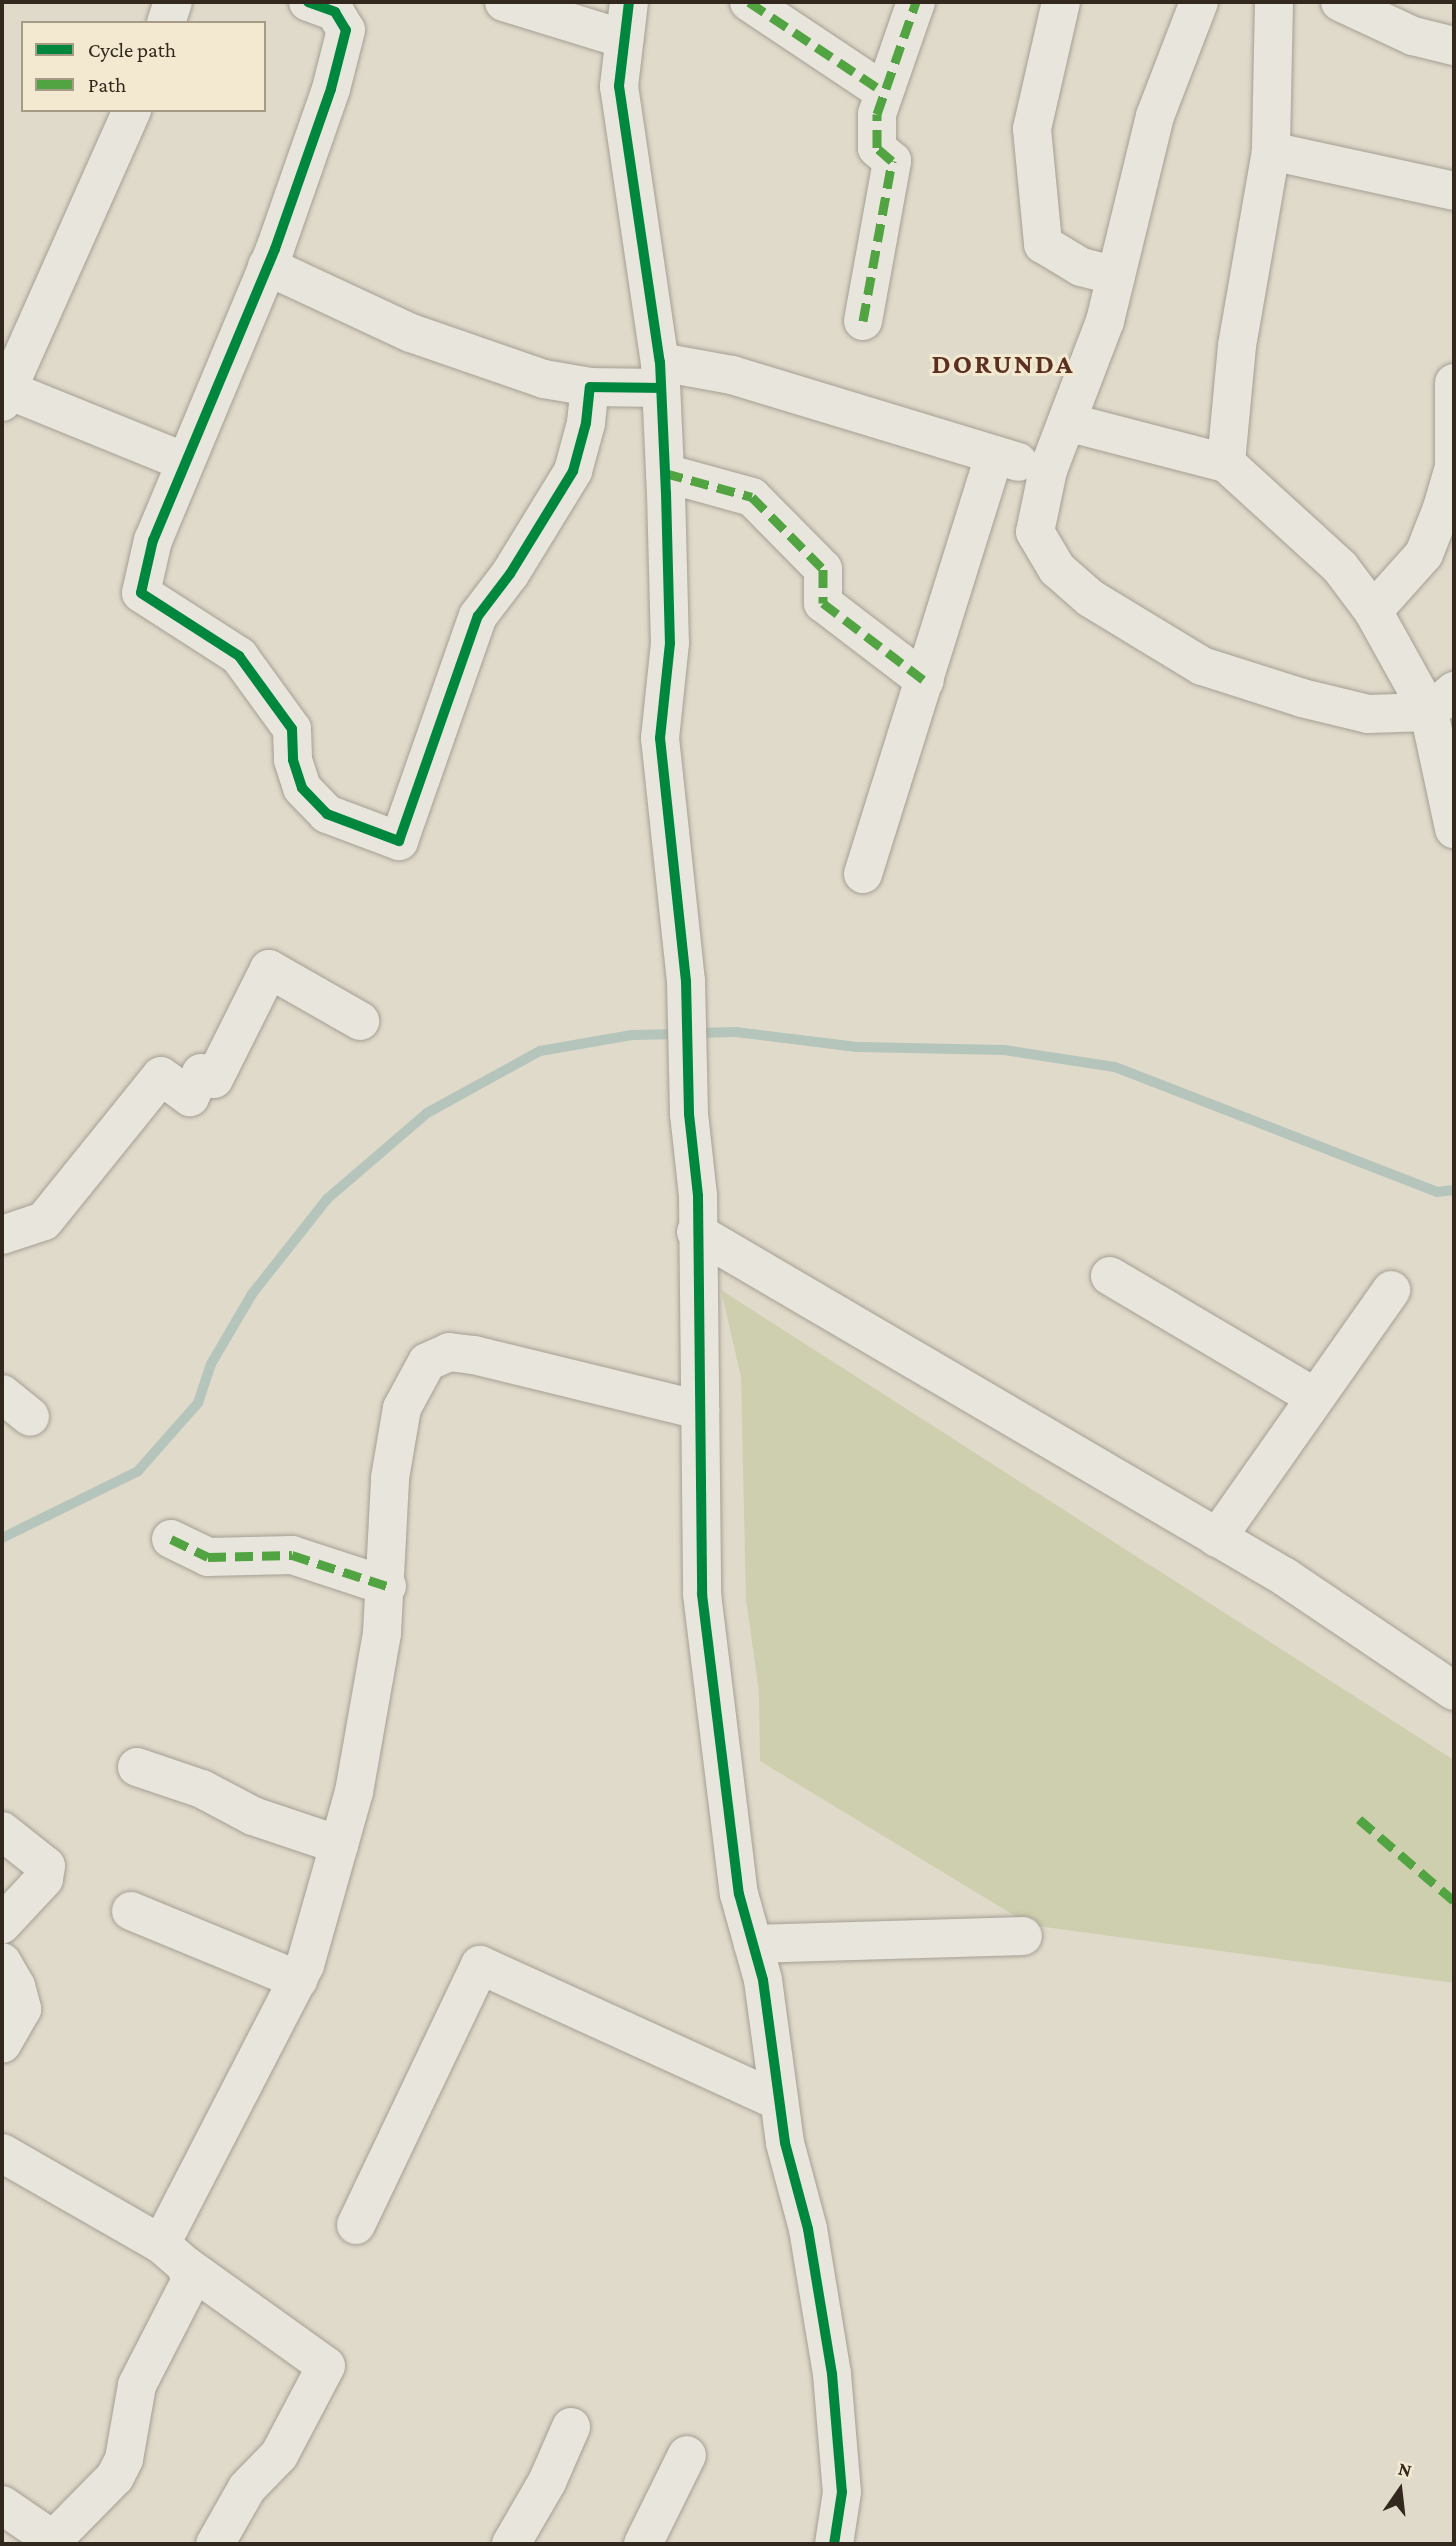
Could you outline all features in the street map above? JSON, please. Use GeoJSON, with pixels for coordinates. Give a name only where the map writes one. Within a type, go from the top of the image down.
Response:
{"type":"FeatureCollection","features":[{"type":"Feature","properties":{"kind":"street"},"geometry":{"type":"LineString","coordinates":[[167,21],[173,2]]}},
{"type":"Feature","properties":{"kind":"street"},"geometry":{"type":"LineString","coordinates":[[504,2],[624,39]]}},
{"type":"Feature","properties":{"kind":"street"},"geometry":{"type":"LineString","coordinates":[[629,2],[619,86],[660,375],[665,473],[670,643],[660,738],[685,981],[689,1114],[698,1196],[696,1232],[702,1594],[739,1894],[763,1980],[778,2102],[807,2229],[840,2434],[842,2492],[834,2544]]}},
{"type":"Feature","properties":{"kind":"street"},"geometry":{"type":"LineString","coordinates":[[749,2],[884,92]]}},
{"type":"Feature","properties":{"kind":"street"},"geometry":{"type":"LineString","coordinates":[[863,321],[892,161],[877,148],[877,114],[916,2]]}},
{"type":"Feature","properties":{"kind":"street"},"geometry":{"type":"LineString","coordinates":[[1061,2],[1032,130],[1043,244],[1081,267],[1116,276]]}},
{"type":"Feature","properties":{"kind":"street"},"geometry":{"type":"LineString","coordinates":[[1199,2],[1155,116],[1105,321],[1048,470],[1035,532],[1058,569],[1124,620],[1202,666],[1247,682],[1368,714],[1442,702]]}},
{"type":"Feature","properties":{"kind":"street"},"geometry":{"type":"LineString","coordinates":[[1226,463],[1237,346],[1271,151],[1274,2]]}},
{"type":"Feature","properties":{"kind":"street"},"geometry":{"type":"LineString","coordinates":[[1340,2],[1413,36],[1454,46]]}},
{"type":"Feature","properties":{"kind":"street"},"geometry":{"type":"LineString","coordinates":[[328,5],[346,30],[331,89],[267,266],[153,540],[141,593],[239,656],[292,730],[293,760],[302,788],[327,814],[398,841],[478,616],[510,574],[573,471],[586,423],[590,387]]}},
{"type":"Feature","properties":{"kind":"street"},"geometry":{"type":"LineString","coordinates":[[131,112],[5,396],[185,463]]}},
{"type":"Feature","properties":{"kind":"street"},"geometry":{"type":"LineString","coordinates":[[1271,151],[1454,191]]}},
{"type":"Feature","properties":{"kind":"street"},"geometry":{"type":"LineString","coordinates":[[267,266],[411,333],[544,379],[590,387],[660,375],[732,375],[1048,470]]}},
{"type":"Feature","properties":{"kind":"street"},"geometry":{"type":"LineString","coordinates":[[1373,611],[1424,554],[1442,508],[1454,467],[1454,386]]}},
{"type":"Feature","properties":{"kind":"street"},"geometry":{"type":"LineString","coordinates":[[1068,422],[1226,463],[1340,567],[1442,702],[1454,829]]}},
{"type":"Feature","properties":{"kind":"street"},"geometry":{"type":"LineString","coordinates":[[863,874],[994,455]]}},
{"type":"Feature","properties":{"kind":"street"},"geometry":{"type":"LineString","coordinates":[[665,473],[752,497],[823,569],[823,604],[925,681]]}},
{"type":"Feature","properties":{"kind":"street"},"geometry":{"type":"LineString","coordinates":[[2,1235],[44,1221],[161,1076],[190,1097],[201,1073],[214,1079],[269,969],[360,1021]]}},
{"type":"Feature","properties":{"kind":"street"},"geometry":{"type":"LineString","coordinates":[[696,1232],[1217,1538],[1454,1691]]}},
{"type":"Feature","properties":{"kind":"street"},"geometry":{"type":"LineString","coordinates":[[1110,1276],[1315,1397]]}},
{"type":"Feature","properties":{"kind":"street"},"geometry":{"type":"LineString","coordinates":[[1217,1538],[1391,1290]]}},
{"type":"Feature","properties":{"kind":"street"},"geometry":{"type":"LineString","coordinates":[[173,2254],[298,1980],[339,1845],[359,1766],[387,1586],[390,1478],[402,1408],[427,1362],[449,1352],[474,1355],[700,1410]]}},
{"type":"Feature","properties":{"kind":"street"},"geometry":{"type":"LineString","coordinates":[[171,1539],[208,1557],[292,1555],[387,1586]]}},
{"type":"Feature","properties":{"kind":"street"},"geometry":{"type":"LineString","coordinates":[[137,1767],[202,1789],[253,1816],[339,1845]]}},
{"type":"Feature","properties":{"kind":"street"},"geometry":{"type":"LineString","coordinates":[[2,1831],[46,1866],[44,1879],[2,1924]]}},
{"type":"Feature","properties":{"kind":"street"},"geometry":{"type":"LineString","coordinates":[[131,1911],[298,1980]]}},
{"type":"Feature","properties":{"kind":"street"},"geometry":{"type":"LineString","coordinates":[[753,1944],[1023,1936]]}},
{"type":"Feature","properties":{"kind":"street"},"geometry":{"type":"LineString","coordinates":[[2,1962],[16,1986],[22,2010],[2,2044]]}},
{"type":"Feature","properties":{"kind":"street"},"geometry":{"type":"LineString","coordinates":[[356,2225],[480,1965],[778,2102]]}},
{"type":"Feature","properties":{"kind":"street"},"geometry":{"type":"LineString","coordinates":[[2,2153],[173,2254],[326,2366],[278,2455],[247,2488],[215,2544]]}},
{"type":"Feature","properties":{"kind":"street"},"geometry":{"type":"LineString","coordinates":[[2,2505],[56,2542],[115,2477],[124,2459],[137,2385],[191,2280],[173,2254]]}},
{"type":"Feature","properties":{"kind":"street"},"geometry":{"type":"LineString","coordinates":[[512,2544],[547,2482],[571,2427]]}},
{"type":"Feature","properties":{"kind":"street"},"geometry":{"type":"LineString","coordinates":[[643,2544],[687,2455]]}},
{"type":"Feature","properties":{"kind":"green space"},"geometry":{"type":"Polygon","coordinates":[[[721,1290],[1454,1760],[1454,1983],[1030,1925],[760,1761],[759,1692],[746,1599],[741,1377],[721,1290]]]}},
{"type":"Feature","properties":{"kind":"waterway"},"geometry":{"type":"LineString","coordinates":[[695,1033],[736,1032],[857,1047],[1004,1050],[1115,1067],[1437,1192],[1454,1190]]}},
{"type":"Feature","properties":{"kind":"waterway"},"geometry":{"type":"LineString","coordinates":[[2,1538],[138,1471],[198,1403],[211,1364],[252,1294],[327,1199],[427,1113],[540,1051],[632,1035],[680,1034]]}},
{"type":"Feature","properties":{"kind":"marked path"},"geometry":{"type":"LineString","coordinates":[[749,2],[884,92]]}},
{"type":"Feature","properties":{"kind":"marked path"},"geometry":{"type":"LineString","coordinates":[[863,321],[892,161],[877,148],[877,114],[916,2]]}},
{"type":"Feature","properties":{"kind":"marked path"},"geometry":{"type":"LineString","coordinates":[[665,473],[752,497],[823,569],[823,603],[925,681]]}},
{"type":"Feature","properties":{"kind":"marked path"},"geometry":{"type":"LineString","coordinates":[[171,1539],[208,1557],[292,1555],[387,1586]]}},
{"type":"Feature","properties":{"kind":"marked path"},"geometry":{"type":"LineString","coordinates":[[1359,1819],[1454,1901]]}},
{"type":"Feature","properties":{"kind":"cycle path"},"geometry":{"type":"LineString","coordinates":[[308,2],[335,12],[346,30],[331,89],[275,249],[153,540],[141,593],[239,656],[292,729],[293,760],[302,788],[327,814],[399,841],[478,616],[510,574],[573,471],[586,423],[590,387],[661,388]]}},
{"type":"Feature","properties":{"kind":"cycle path"},"geometry":{"type":"LineString","coordinates":[[629,2],[619,86],[660,362],[670,643],[660,738],[686,981],[689,1114],[698,1196],[702,1594],[739,1894],[763,1980],[785,2143],[808,2229],[832,2374],[842,2492],[834,2544]]}},
{"type":"Feature","properties":{"kind":"district","name":"DORUNDA"},"geometry":{"type":"Point","coordinates":[1003,364]}}]}
